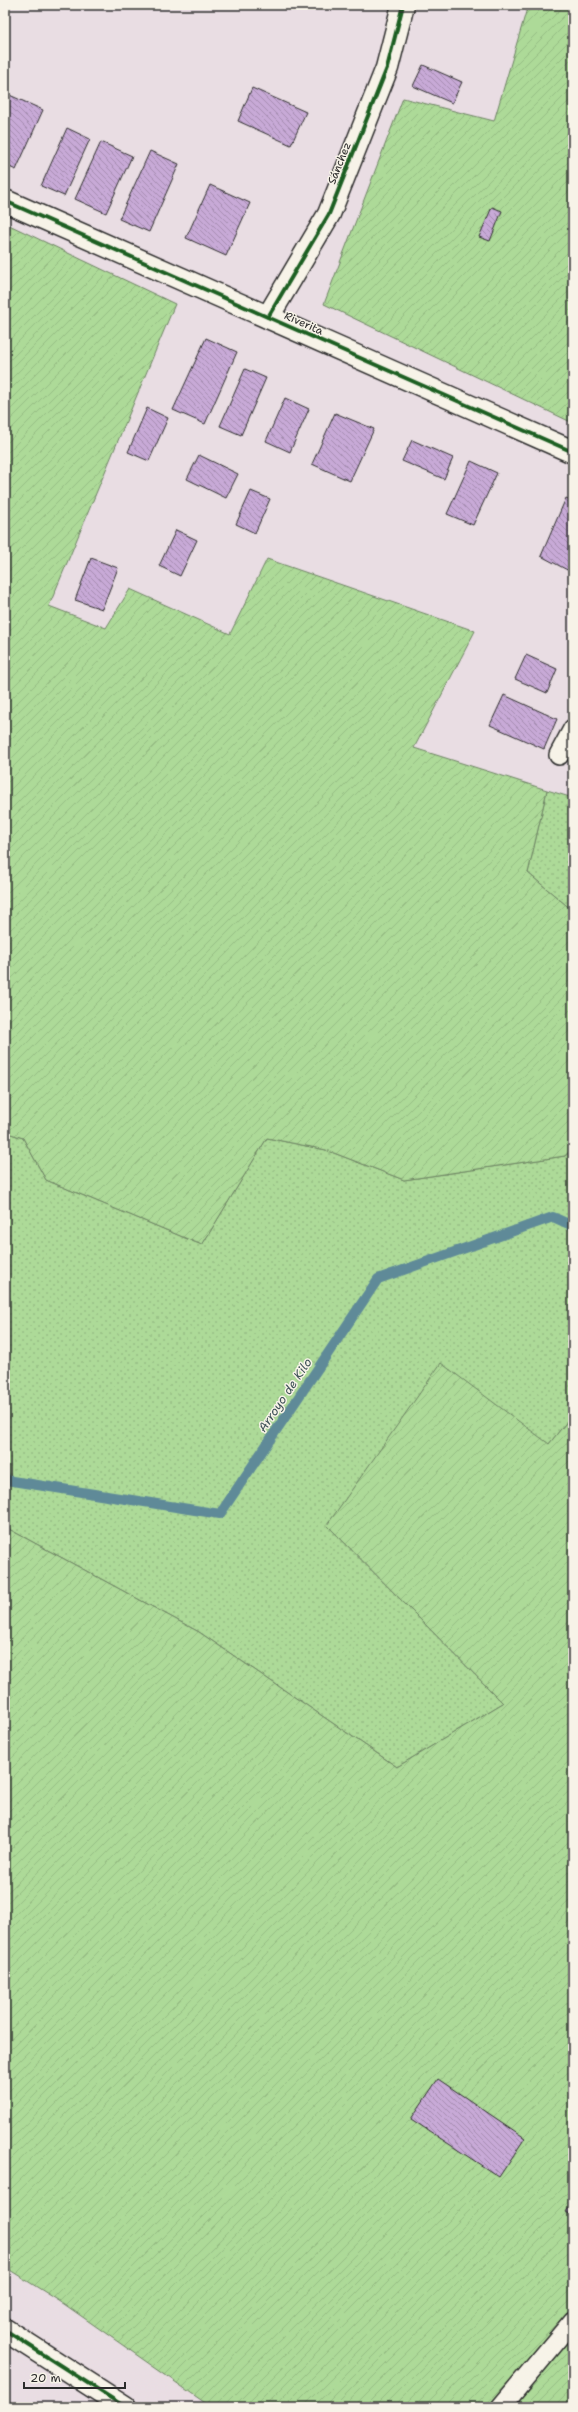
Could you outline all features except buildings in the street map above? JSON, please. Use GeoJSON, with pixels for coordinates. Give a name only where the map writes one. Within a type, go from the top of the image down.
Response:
{"type":"FeatureCollection","features":[{"type":"Feature","properties":{"kind":"street","name":"Sánchez"},"geometry":{"type":"LineString","coordinates":[[268,317],[329,214],[387,68],[403,5]]}},
{"type":"Feature","properties":{"kind":"street","name":"Riverita"},"geometry":{"type":"LineString","coordinates":[[5,201],[573,452]]}},
{"type":"Feature","properties":{"kind":"street"},"geometry":{"type":"LineString","coordinates":[[5,2330],[124,2407]]}},
{"type":"Feature","properties":{"kind":"lane"},"geometry":{"type":"LineString","coordinates":[[560,754],[573,729]]}},
{"type":"Feature","properties":{"kind":"lane"},"geometry":{"type":"LineString","coordinates":[[501,2407],[573,2320]]}},
{"type":"Feature","properties":{"kind":"green space"},"geometry":{"type":"Polygon","coordinates":[[[528,5],[573,5],[573,423],[324,304],[403,98],[494,121],[528,5]]]}},
{"type":"Feature","properties":{"kind":"green space"},"geometry":{"type":"Polygon","coordinates":[[[5,223],[175,304],[49,606],[106,628],[130,589],[230,634],[267,559],[475,631],[414,748],[547,790],[528,873],[573,911],[573,1149],[565,1156],[404,1180],[326,1150],[267,1138],[202,1245],[46,1180],[23,1138],[5,1132],[5,223]]]}},
{"type":"Feature","properties":{"kind":"green space"},"geometry":{"type":"Polygon","coordinates":[[[547,790],[573,798],[573,911],[528,873],[547,790]]]}},
{"type":"Feature","properties":{"kind":"green space"},"geometry":{"type":"Polygon","coordinates":[[[5,1132],[23,1138],[46,1180],[202,1245],[267,1138],[326,1150],[404,1180],[565,1156],[573,1149],[573,1414],[549,1444],[327,1525],[503,1703],[397,1767],[199,1632],[5,1527],[5,1132]]]}},
{"type":"Feature","properties":{"kind":"green space"},"geometry":{"type":"Polygon","coordinates":[[[441,1363],[549,1444],[573,1414],[573,2407],[211,2407],[64,2304],[5,2267],[5,1527],[199,1632],[397,1767],[503,1703],[327,1525],[441,1363]]]}},
{"type":"Feature","properties":{"kind":"waterway","name":"Arroyo de Kilo"},"geometry":{"type":"LineString","coordinates":[[5,1477],[6,1480],[220,1514],[378,1279],[553,1217],[573,1226]]}},
{"type":"Feature","properties":{"kind":"cycle path"},"geometry":{"type":"LineString","coordinates":[[268,317],[329,214],[387,68],[403,5]]}},
{"type":"Feature","properties":{"kind":"cycle path"},"geometry":{"type":"LineString","coordinates":[[5,201],[573,452]]}},
{"type":"Feature","properties":{"kind":"cycle path"},"geometry":{"type":"LineString","coordinates":[[5,2330],[125,2407]]}}]}
